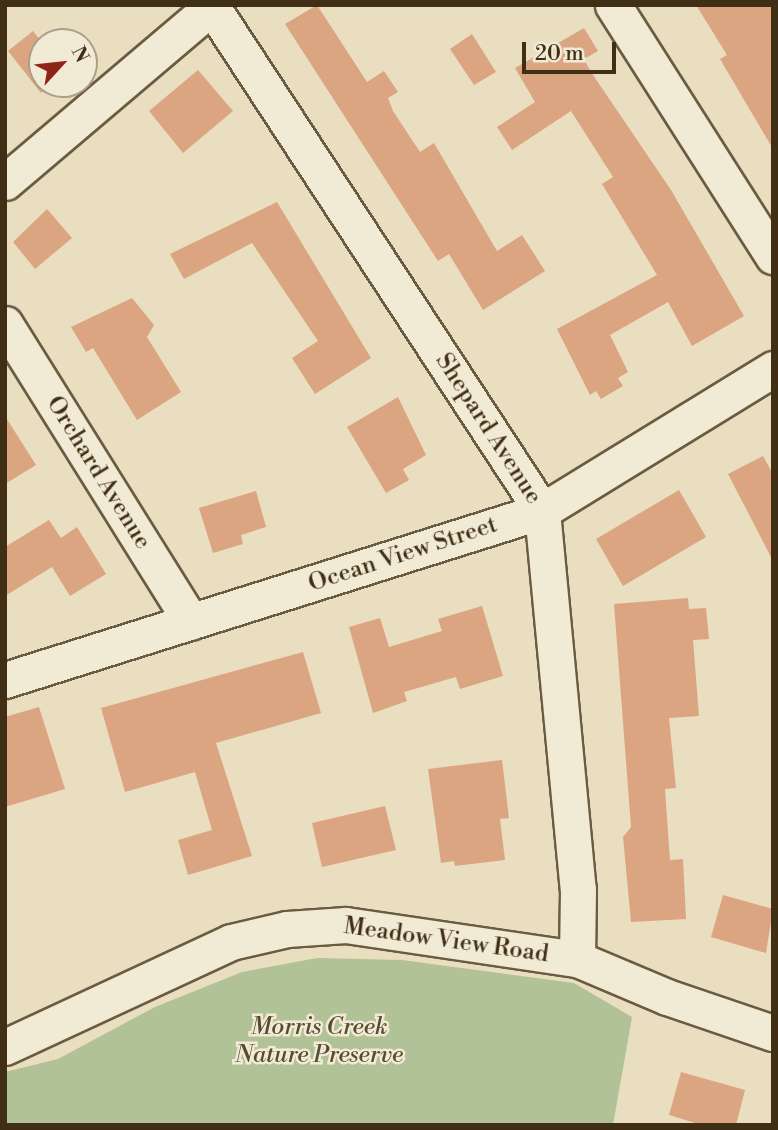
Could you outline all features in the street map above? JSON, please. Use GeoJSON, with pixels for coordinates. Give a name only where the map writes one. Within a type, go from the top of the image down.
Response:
{"type":"FeatureCollection","features":[{"type":"Feature","properties":{"kind":"street"},"geometry":{"type":"LineString","coordinates":[[613,5],[773,256]]}},
{"type":"Feature","properties":{"kind":"street"},"geometry":{"type":"LineString","coordinates":[[5,182],[213,6]]}},
{"type":"Feature","properties":{"kind":"street","name":"Shepard Avenue"},"geometry":{"type":"LineString","coordinates":[[213,6],[542,511],[578,889],[577,959]]}},
{"type":"Feature","properties":{"kind":"street","name":"Orchard Avenue"},"geometry":{"type":"LineString","coordinates":[[5,324],[191,622]]}},
{"type":"Feature","properties":{"kind":"street","name":"Ocean View Street"},"geometry":{"type":"LineString","coordinates":[[5,680],[542,511],[773,369]]}},
{"type":"Feature","properties":{"kind":"street","name":"Meadow View Road"},"geometry":{"type":"LineString","coordinates":[[5,1047],[95,1009],[164,970],[231,942],[287,929],[346,925],[577,959],[667,997],[773,1033]]}},
{"type":"Feature","properties":{"kind":"green space","name":"Morris Creek Nature Preserve"},"geometry":{"type":"Polygon","coordinates":[[[317,958],[402,960],[574,983],[632,1017],[613,1125],[5,1125],[5,1072],[58,1059],[155,1007],[242,972],[317,958]]]}},
{"type":"Feature","properties":{"kind":"building"},"geometry":{"type":"Polygon","coordinates":[[[317,5],[367,82],[384,71],[398,92],[388,98],[393,111],[420,152],[434,143],[497,251],[522,235],[545,271],[483,310],[449,254],[438,261],[285,24],[317,5]]]}},
{"type":"Feature","properties":{"kind":"building"},"geometry":{"type":"Polygon","coordinates":[[[696,5],[773,5],[773,149],[720,59],[727,55],[696,5]]]}},
{"type":"Feature","properties":{"kind":"building"},"geometry":{"type":"Polygon","coordinates":[[[584,28],[598,51],[584,59],[591,72],[671,190],[744,316],[692,346],[668,302],[610,335],[628,372],[618,378],[623,386],[601,399],[596,391],[590,395],[557,329],[657,275],[602,184],[613,177],[571,111],[512,150],[497,127],[535,102],[515,68],[584,28]]]}},
{"type":"Feature","properties":{"kind":"building"},"geometry":{"type":"Polygon","coordinates":[[[472,34],[496,72],[474,85],[450,49],[472,34]]]}},
{"type":"Feature","properties":{"kind":"building"},"geometry":{"type":"Polygon","coordinates":[[[28,35],[28,76],[8,51],[28,35]]]}},
{"type":"Feature","properties":{"kind":"building"},"geometry":{"type":"Polygon","coordinates":[[[198,70],[233,111],[183,153],[149,111],[198,70]]]}},
{"type":"Feature","properties":{"kind":"building"},"geometry":{"type":"Polygon","coordinates":[[[277,202],[371,358],[315,394],[292,358],[318,341],[252,243],[184,279],[170,254],[277,202]]]}},
{"type":"Feature","properties":{"kind":"building"},"geometry":{"type":"Polygon","coordinates":[[[47,209],[72,238],[35,269],[13,242],[47,209]]]}},
{"type":"Feature","properties":{"kind":"building"},"geometry":{"type":"Polygon","coordinates":[[[132,298],[154,325],[147,337],[181,392],[137,420],[93,348],[86,352],[71,327],[132,298]]]}},
{"type":"Feature","properties":{"kind":"building"},"geometry":{"type":"Polygon","coordinates":[[[398,397],[426,455],[403,469],[409,480],[386,493],[347,427],[398,397]]]}},
{"type":"Feature","properties":{"kind":"building"},"geometry":{"type":"Polygon","coordinates":[[[5,416],[36,465],[5,484],[5,416]]]}},
{"type":"Feature","properties":{"kind":"building"},"geometry":{"type":"Polygon","coordinates":[[[763,456],[773,474],[773,561],[728,474],[763,456]]]}},
{"type":"Feature","properties":{"kind":"building"},"geometry":{"type":"Polygon","coordinates":[[[679,490],[706,537],[623,586],[596,539],[679,490]]]}},
{"type":"Feature","properties":{"kind":"building"},"geometry":{"type":"Polygon","coordinates":[[[256,491],[266,527],[241,535],[243,544],[213,553],[199,508],[256,491]]]}},
{"type":"Feature","properties":{"kind":"building"},"geometry":{"type":"Polygon","coordinates":[[[49,520],[61,538],[77,527],[106,574],[70,596],[52,567],[5,596],[5,547],[49,520]]]}},
{"type":"Feature","properties":{"kind":"building"},"geometry":{"type":"Polygon","coordinates":[[[688,598],[689,609],[706,608],[709,639],[693,640],[699,716],[669,718],[676,788],[665,789],[670,860],[683,859],[686,919],[631,922],[623,837],[631,827],[614,604],[688,598]]]}},
{"type":"Feature","properties":{"kind":"building"},"geometry":{"type":"Polygon","coordinates":[[[482,606],[503,676],[460,689],[456,677],[404,692],[407,701],[373,713],[349,627],[380,618],[389,647],[442,631],[438,619],[482,606]]]}},
{"type":"Feature","properties":{"kind":"building"},"geometry":{"type":"Polygon","coordinates":[[[303,652],[321,713],[216,743],[252,856],[188,875],[178,840],[212,830],[195,772],[125,792],[101,708],[303,652]]]}},
{"type":"Feature","properties":{"kind":"building"},"geometry":{"type":"Polygon","coordinates":[[[39,707],[65,789],[5,807],[5,717],[39,707]]]}},
{"type":"Feature","properties":{"kind":"building"},"geometry":{"type":"Polygon","coordinates":[[[502,760],[509,818],[500,819],[505,860],[455,866],[454,861],[441,863],[428,769],[502,760]]]}},
{"type":"Feature","properties":{"kind":"building"},"geometry":{"type":"Polygon","coordinates":[[[385,806],[396,850],[322,867],[312,823],[385,806]]]}},
{"type":"Feature","properties":{"kind":"building"},"geometry":{"type":"Polygon","coordinates":[[[723,895],[773,909],[766,953],[711,937],[723,895]]]}},
{"type":"Feature","properties":{"kind":"building"},"geometry":{"type":"Polygon","coordinates":[[[681,1072],[745,1090],[736,1125],[702,1125],[669,1115],[681,1072]]]}}]}
